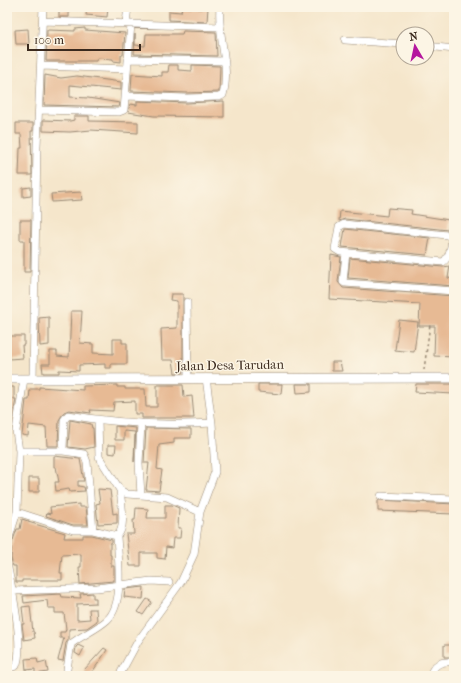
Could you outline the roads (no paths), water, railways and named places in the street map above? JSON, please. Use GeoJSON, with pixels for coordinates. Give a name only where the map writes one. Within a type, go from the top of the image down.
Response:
{"type":"FeatureCollection","features":[{"type":"Feature","properties":{"kind":"street"},"geometry":{"type":"LineString","coordinates":[[7,544],[17,512],[19,452],[16,431],[28,379],[43,7]]}},
{"type":"Feature","properties":{"kind":"street"},"geometry":{"type":"LineString","coordinates":[[39,110],[119,112],[124,110],[128,59],[128,7]]}},
{"type":"Feature","properties":{"kind":"street"},"geometry":{"type":"LineString","coordinates":[[125,96],[187,98],[220,97],[224,94],[219,18],[220,7]]}},
{"type":"Feature","properties":{"kind":"street"},"geometry":{"type":"LineString","coordinates":[[43,21],[220,27]]}},
{"type":"Feature","properties":{"kind":"street"},"geometry":{"type":"LineString","coordinates":[[345,40],[395,43]]}},
{"type":"Feature","properties":{"kind":"street"},"geometry":{"type":"LineString","coordinates":[[435,47],[454,49]]}},
{"type":"Feature","properties":{"kind":"street"},"geometry":{"type":"LineString","coordinates":[[128,59],[223,61]]}},
{"type":"Feature","properties":{"kind":"street"},"geometry":{"type":"LineString","coordinates":[[41,66],[127,69]]}},
{"type":"Feature","properties":{"kind":"street"},"geometry":{"type":"LineString","coordinates":[[344,224],[447,235],[451,238],[452,245],[446,260],[443,262],[346,253],[338,252],[336,249],[338,228],[344,224]]}},
{"type":"Feature","properties":{"kind":"street"},"geometry":{"type":"LineString","coordinates":[[346,253],[343,282],[345,284],[454,291]]}},
{"type":"Feature","properties":{"kind":"street"},"geometry":{"type":"LineString","coordinates":[[187,302],[188,378]]}},
{"type":"Feature","properties":{"kind":"street"},"geometry":{"type":"LineString","coordinates":[[119,676],[138,641],[181,582],[190,564],[200,512],[215,472],[209,423],[206,378]]}},
{"type":"Feature","properties":{"kind":"street","name":"Jalan Desa Tarudan"},"geometry":{"type":"LineString","coordinates":[[7,379],[454,378]]}},
{"type":"Feature","properties":{"kind":"street"},"geometry":{"type":"LineString","coordinates":[[63,451],[64,420],[66,416],[141,423],[209,423]]}},
{"type":"Feature","properties":{"kind":"street"},"geometry":{"type":"LineString","coordinates":[[98,420],[99,457],[120,490],[127,494],[167,497],[200,512]]}},
{"type":"Feature","properties":{"kind":"street"},"geometry":{"type":"LineString","coordinates":[[141,423],[141,495]]}},
{"type":"Feature","properties":{"kind":"street"},"geometry":{"type":"LineString","coordinates":[[19,452],[63,451],[81,453],[86,457],[93,530]]}},
{"type":"Feature","properties":{"kind":"street"},"geometry":{"type":"LineString","coordinates":[[67,669],[71,644],[109,618],[116,603],[119,585],[117,536],[119,534],[122,517],[120,490]]}},
{"type":"Feature","properties":{"kind":"street"},"geometry":{"type":"LineString","coordinates":[[381,496],[454,499]]}},
{"type":"Feature","properties":{"kind":"street"},"geometry":{"type":"LineString","coordinates":[[17,512],[73,530],[93,530],[117,536]]}},
{"type":"Feature","properties":{"kind":"street"},"geometry":{"type":"LineString","coordinates":[[7,563],[19,650],[16,666],[7,669]]}},
{"type":"Feature","properties":{"kind":"street"},"geometry":{"type":"LineString","coordinates":[[12,591],[119,585],[151,581],[169,582]]}},
{"type":"Feature","properties":{"kind":"street"},"geometry":{"type":"LineString","coordinates":[[430,676],[434,667],[442,662],[454,662]]}}]}
